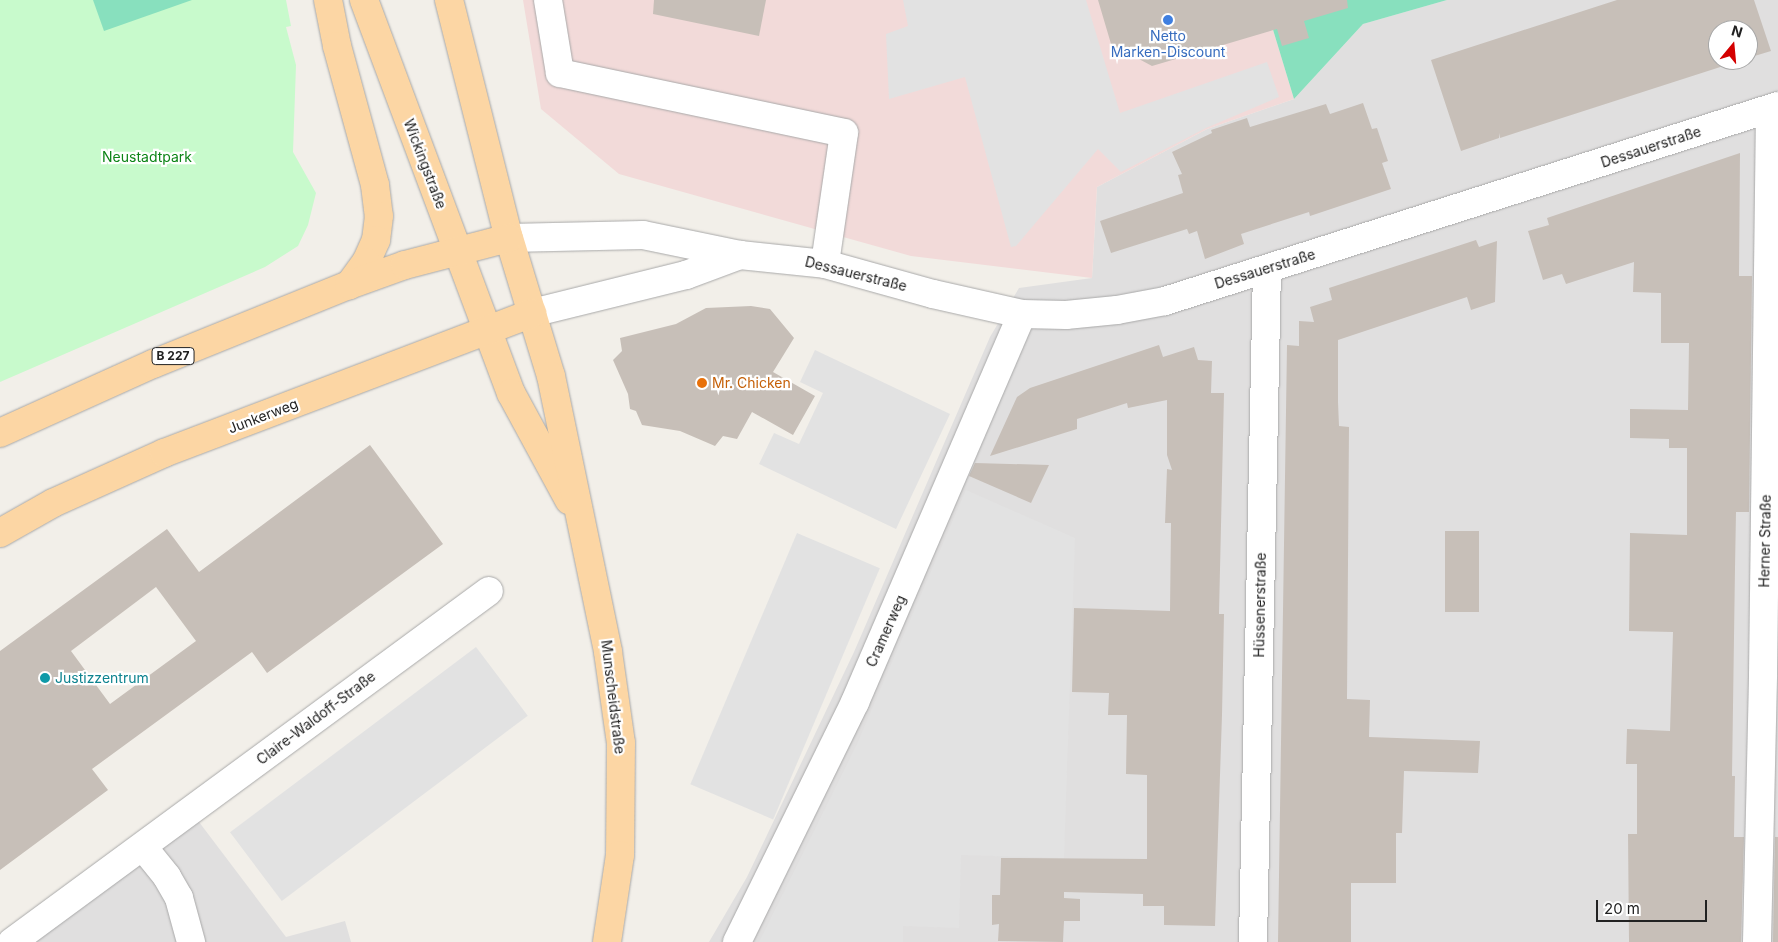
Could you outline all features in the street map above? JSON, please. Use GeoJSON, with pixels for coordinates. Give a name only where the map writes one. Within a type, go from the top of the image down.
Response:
{"type":"FeatureCollection","features":[{"type":"Feature","properties":{"kind":"main road"},"geometry":{"type":"LineString","coordinates":[[328,0],[336,46],[376,185],[379,216],[376,240],[366,262],[349,285]]}},
{"type":"Feature","properties":{"kind":"main road","name":"Wickingstraße"},"geometry":{"type":"LineString","coordinates":[[364,0],[486,328]]}},
{"type":"Feature","properties":{"kind":"main road"},"geometry":{"type":"LineString","coordinates":[[450,0],[509,238],[532,313]]}},
{"type":"Feature","properties":{"kind":"main road"},"geometry":{"type":"LineString","coordinates":[[349,285],[458,249],[509,238]]}},
{"type":"Feature","properties":{"kind":"main road","name":"B 227"},"geometry":{"type":"LineString","coordinates":[[0,433],[153,364],[349,285]]}},
{"type":"Feature","properties":{"kind":"main road","name":"Junkerweg"},"geometry":{"type":"LineString","coordinates":[[0,533],[53,503],[164,453],[486,328],[532,313]]}},
{"type":"Feature","properties":{"kind":"main road","name":"Munscheidstraße"},"geometry":{"type":"LineString","coordinates":[[532,313],[551,376],[578,515],[608,652],[621,742],[620,855],[608,942]]}},
{"type":"Feature","properties":{"kind":"main road","name":"Munscheidstraße"},"geometry":{"type":"LineString","coordinates":[[486,328],[520,411],[578,515]]}},
{"type":"Feature","properties":{"kind":"street"},"geometry":{"type":"LineString","coordinates":[[548,0],[560,73],[844,133],[825,264]]}},
{"type":"Feature","properties":{"kind":"street","name":"Dessauerstraße"},"geometry":{"type":"LineString","coordinates":[[509,238],[643,235],[740,255],[825,264],[933,294],[1022,314],[1066,315],[1117,310],[1165,301],[1774,108]]}},
{"type":"Feature","properties":{"kind":"street","name":"Herner Straße"},"geometry":{"type":"LineString","coordinates":[[1757,942],[1771,675],[1774,108]]}},
{"type":"Feature","properties":{"kind":"street","name":"Dessauerstraße"},"geometry":{"type":"LineString","coordinates":[[532,313],[686,275],[740,255]]}},
{"type":"Feature","properties":{"kind":"street","name":"Hüssenerstraße"},"geometry":{"type":"LineString","coordinates":[[1253,942],[1267,269]]}},
{"type":"Feature","properties":{"kind":"street","name":"Cramerweg"},"geometry":{"type":"LineString","coordinates":[[737,942],[855,702],[1022,314]]}},
{"type":"Feature","properties":{"kind":"street","name":"Claire-Waldoff-Straße"},"geometry":{"type":"LineString","coordinates":[[12,942],[489,591]]}},
{"type":"Feature","properties":{"kind":"street"},"geometry":{"type":"LineString","coordinates":[[143,846],[167,877],[179,898],[191,942]]}},
{"type":"Feature","properties":{"kind":"shaded area"},"geometry":{"type":"Polygon","coordinates":[[[523,0],[1264,0],[1294,99],[1207,129],[1097,187],[1092,278],[911,256],[619,174],[541,109],[523,0]]]}},
{"type":"Feature","properties":{"kind":"shaded area"},"geometry":{"type":"Polygon","coordinates":[[[903,0],[1086,0],[1120,113],[1267,62],[1279,97],[1206,128],[1121,172],[1098,149],[1016,246],[1011,247],[965,77],[889,99],[886,34],[908,26],[903,0]]]}},
{"type":"Feature","properties":{"kind":"shaded area"},"geometry":{"type":"Polygon","coordinates":[[[1447,0],[1778,0],[1778,942],[709,942],[747,877],[854,652],[990,337],[1019,288],[1092,278],[1097,187],[1207,129],[1294,99],[1363,24],[1447,0]]]}},
{"type":"Feature","properties":{"kind":"shaded area"},"geometry":{"type":"Polygon","coordinates":[[[815,350],[950,414],[896,529],[759,464],[774,433],[799,444],[823,393],[800,382],[815,350]]]}},
{"type":"Feature","properties":{"kind":"shaded area"},"geometry":{"type":"Polygon","coordinates":[[[966,490],[1075,538],[1064,858],[961,855],[959,928],[903,926],[903,942],[759,942],[857,744],[966,490]]]}},
{"type":"Feature","properties":{"kind":"shaded area"},"geometry":{"type":"Polygon","coordinates":[[[797,533],[880,568],[773,819],[690,784],[797,533]]]}},
{"type":"Feature","properties":{"kind":"shaded area"},"geometry":{"type":"Polygon","coordinates":[[[476,647],[528,716],[282,901],[230,832],[476,647]]]}},
{"type":"Feature","properties":{"kind":"shaded area"},"geometry":{"type":"Polygon","coordinates":[[[196,818],[286,937],[345,921],[351,942],[33,942],[196,818]]]}},
{"type":"Feature","properties":{"kind":"green space","name":"Neustadtpark"},"geometry":{"type":"Polygon","coordinates":[[[0,0],[286,0],[291,26],[286,27],[296,65],[293,152],[316,193],[308,225],[298,246],[265,267],[0,382],[0,0]]]}},
{"type":"Feature","properties":{"kind":"green space"},"geometry":{"type":"Polygon","coordinates":[[[93,0],[192,0],[104,31],[93,0]]]}},
{"type":"Feature","properties":{"kind":"green space"},"geometry":{"type":"Polygon","coordinates":[[[1264,0],[1447,0],[1363,24],[1294,99],[1264,0]]]}},
{"type":"Feature","properties":{"kind":"building"},"geometry":{"type":"Polygon","coordinates":[[[654,0],[766,0],[759,36],[653,14],[654,0]]]}},
{"type":"Feature","properties":{"kind":"building","name":"Netto Marken-Discount"},"geometry":{"type":"Polygon","coordinates":[[[1098,0],[1347,0],[1348,8],[1304,21],[1309,38],[1282,46],[1277,29],[1152,66],[1124,51],[1114,54],[1098,0]]]}},
{"type":"Feature","properties":{"kind":"building"},"geometry":{"type":"Polygon","coordinates":[[[1617,0],[1754,0],[1771,51],[1758,55],[1758,20],[1708,20],[1708,70],[1711,70],[1500,138],[1499,133],[1499,138],[1461,151],[1431,60],[1617,0]]]}},
{"type":"Feature","properties":{"kind":"building"},"geometry":{"type":"Polygon","coordinates":[[[1363,103],[1372,129],[1377,128],[1388,161],[1382,163],[1391,189],[1310,216],[1309,212],[1241,234],[1244,244],[1205,259],[1197,231],[1189,234],[1187,229],[1111,253],[1100,221],[1183,193],[1178,175],[1182,174],[1172,152],[1212,133],[1211,130],[1247,118],[1250,127],[1326,104],[1330,114],[1363,103]]]}},
{"type":"Feature","properties":{"kind":"building"},"geometry":{"type":"Polygon","coordinates":[[[1740,153],[1739,276],[1752,276],[1749,512],[1736,512],[1735,568],[1732,776],[1735,776],[1734,837],[1744,837],[1741,942],[1629,942],[1628,834],[1637,834],[1637,764],[1626,764],[1627,729],[1670,731],[1673,632],[1629,631],[1630,533],[1687,535],[1687,448],[1669,448],[1669,439],[1630,438],[1630,409],[1688,410],[1689,343],[1661,343],[1661,293],[1633,292],[1634,262],[1566,284],[1562,274],[1543,280],[1528,231],[1549,225],[1547,218],[1740,153]]]}},
{"type":"Feature","properties":{"kind":"building"},"geometry":{"type":"Polygon","coordinates":[[[1476,240],[1479,247],[1497,241],[1495,302],[1471,310],[1467,297],[1338,340],[1338,402],[1339,426],[1349,427],[1347,699],[1370,700],[1369,737],[1480,741],[1478,773],[1404,771],[1402,833],[1396,833],[1396,883],[1351,883],[1351,942],[1278,942],[1287,345],[1299,346],[1299,321],[1314,322],[1310,307],[1332,300],[1329,288],[1476,240]]]}},
{"type":"Feature","properties":{"kind":"building"},"geometry":{"type":"Polygon","coordinates":[[[751,306],[770,309],[794,338],[773,372],[815,396],[793,435],[752,412],[737,439],[723,436],[715,446],[680,431],[642,425],[636,411],[630,409],[628,394],[613,360],[622,351],[620,338],[676,324],[706,308],[751,306]]]}},
{"type":"Feature","properties":{"kind":"building"},"geometry":{"type":"Polygon","coordinates":[[[1159,345],[1163,357],[1194,347],[1198,360],[1212,361],[1211,393],[1224,393],[1219,614],[1224,614],[1215,926],[1164,925],[1164,906],[1143,906],[1143,894],[1064,892],[1064,898],[1080,899],[1080,921],[1064,921],[1063,942],[998,941],[999,924],[992,925],[992,895],[1000,895],[1001,858],[1147,859],[1147,775],[1126,774],[1127,715],[1108,715],[1109,693],[1072,692],[1074,608],[1170,611],[1171,523],[1165,523],[1167,469],[1172,470],[1167,455],[1167,400],[1128,408],[1127,403],[1077,419],[1077,429],[990,456],[1017,397],[1030,388],[1159,345]]]}},
{"type":"Feature","properties":{"kind":"building"},"geometry":{"type":"Polygon","coordinates":[[[370,445],[443,544],[267,673],[252,652],[92,769],[108,790],[0,870],[0,651],[167,529],[199,572],[370,445]],[[156,587],[71,651],[110,704],[196,641],[156,587]]]}},
{"type":"Feature","properties":{"kind":"building"},"geometry":{"type":"Polygon","coordinates":[[[975,463],[1049,465],[1031,503],[969,476],[975,463]]]}},
{"type":"Feature","properties":{"kind":"building"},"geometry":{"type":"Polygon","coordinates":[[[1445,531],[1479,531],[1479,612],[1445,612],[1445,531]]]}},
{"type":"Feature","properties":{"kind":"building"},"geometry":{"type":"Polygon","coordinates":[[[1775,837],[1778,837],[1778,942],[1773,942],[1775,837]]]}},
{"type":"Feature","properties":{"kind":"place","name":"Netto Marken-Discount"},"geometry":{"type":"Point","coordinates":[1168,20]}},
{"type":"Feature","properties":{"kind":"place","name":"Mr. Chicken"},"geometry":{"type":"Point","coordinates":[702,383]}},
{"type":"Feature","properties":{"kind":"place","name":"Justizzentrum"},"geometry":{"type":"Point","coordinates":[45,678]}}]}
